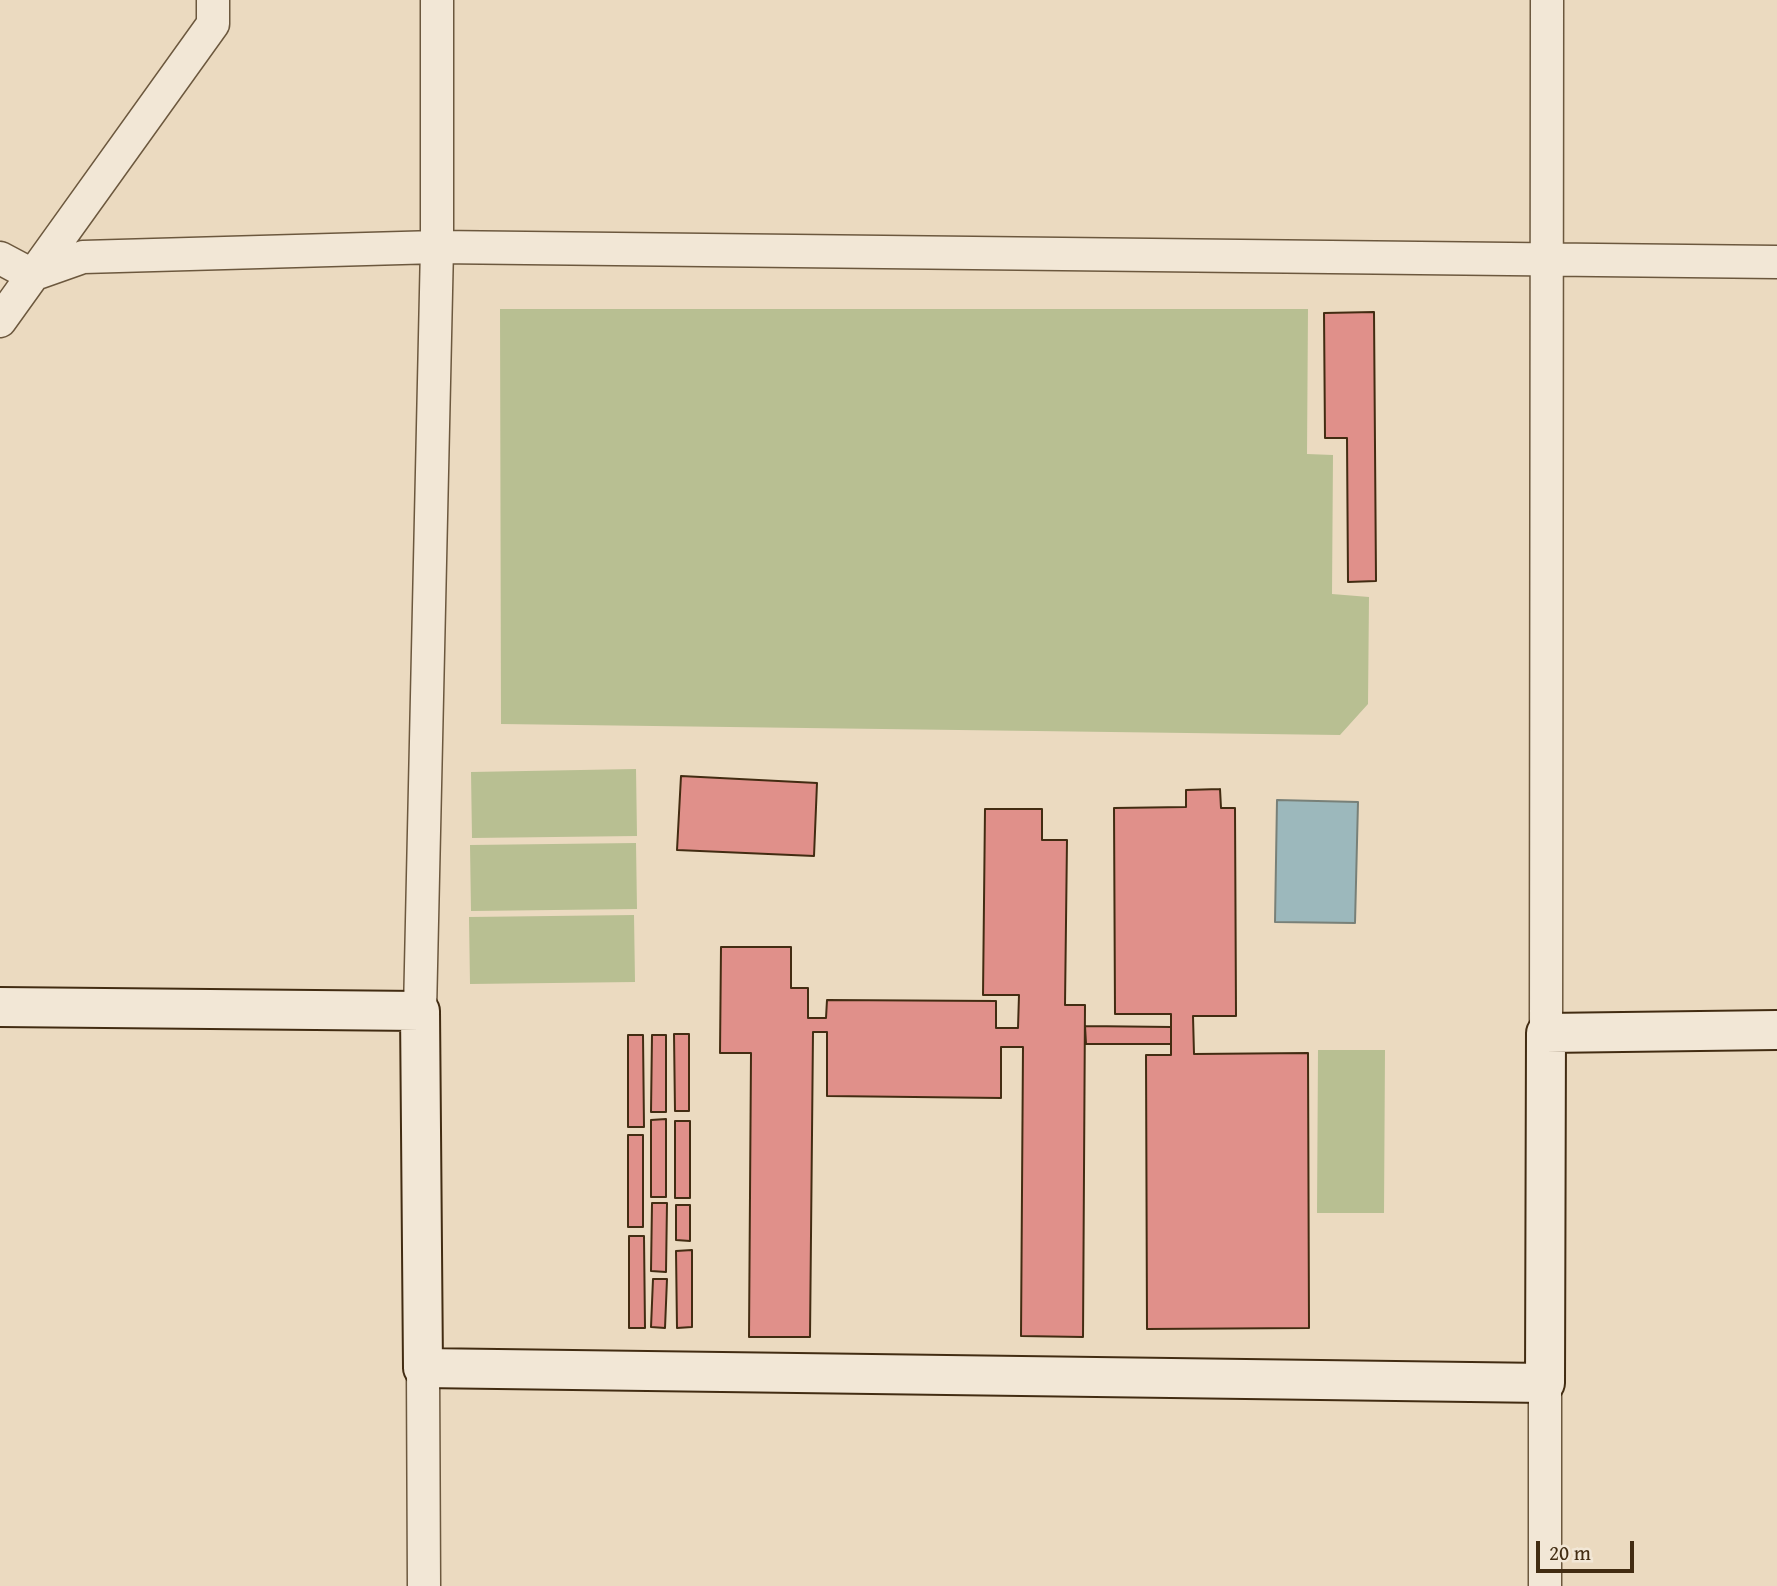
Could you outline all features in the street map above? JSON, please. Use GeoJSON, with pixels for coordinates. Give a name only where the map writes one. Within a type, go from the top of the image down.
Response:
{"type":"FeatureCollection","features":[{"type":"Feature","properties":{"kind":"street"},"geometry":{"type":"LineString","coordinates":[[0,321],[213,24],[212,0]]}},
{"type":"Feature","properties":{"kind":"street"},"geometry":{"type":"LineString","coordinates":[[424,1586],[420,1012],[437,247],[437,0]]}},
{"type":"Feature","properties":{"kind":"street"},"geometry":{"type":"LineString","coordinates":[[1545,1586],[1547,0]]}},
{"type":"Feature","properties":{"kind":"street"},"geometry":{"type":"LineString","coordinates":[[0,258],[32,275],[83,257],[437,247],[1777,262]]}},
{"type":"Feature","properties":{"kind":"street"},"geometry":{"type":"LineString","coordinates":[[0,1007],[420,1012]]}},
{"type":"Feature","properties":{"kind":"street"},"geometry":{"type":"LineString","coordinates":[[1546,1032],[1777,1030]]}},
{"type":"Feature","properties":{"kind":"street"},"geometry":{"type":"LineString","coordinates":[[423,1368],[1545,1383]]}},
{"type":"Feature","properties":{"kind":"green space"},"geometry":{"type":"Polygon","coordinates":[[[500,309],[1308,309],[1307,454],[1333,455],[1332,594],[1369,597],[1368,704],[1340,735],[501,724],[500,309]]]}},
{"type":"Feature","properties":{"kind":"green space"},"geometry":{"type":"Polygon","coordinates":[[[636,769],[637,836],[472,838],[471,772],[636,769]]]}},
{"type":"Feature","properties":{"kind":"green space"},"geometry":{"type":"Polygon","coordinates":[[[636,843],[637,909],[471,911],[470,845],[636,843]]]}},
{"type":"Feature","properties":{"kind":"green space"},"geometry":{"type":"Polygon","coordinates":[[[634,915],[635,982],[470,984],[469,917],[634,915]]]}},
{"type":"Feature","properties":{"kind":"green space"},"geometry":{"type":"Polygon","coordinates":[[[1318,1050],[1385,1050],[1384,1213],[1317,1213],[1318,1050]]]}},
{"type":"Feature","properties":{"kind":"water"},"geometry":{"type":"Polygon","coordinates":[[[1277,800],[1358,802],[1355,923],[1275,922],[1277,800]]]}},
{"type":"Feature","properties":{"kind":"building"},"geometry":{"type":"Polygon","coordinates":[[[1374,312],[1376,581],[1348,582],[1347,438],[1325,438],[1324,313],[1374,312]]]}},
{"type":"Feature","properties":{"kind":"building"},"geometry":{"type":"Polygon","coordinates":[[[681,776],[817,783],[814,856],[677,850],[681,776]]]}},
{"type":"Feature","properties":{"kind":"building"},"geometry":{"type":"Polygon","coordinates":[[[1220,789],[1221,808],[1235,808],[1236,1016],[1193,1016],[1194,1054],[1308,1053],[1309,1328],[1147,1329],[1146,1055],[1171,1055],[1171,1014],[1115,1014],[1114,808],[1186,807],[1186,790],[1220,789]]]}},
{"type":"Feature","properties":{"kind":"building"},"geometry":{"type":"Polygon","coordinates":[[[985,809],[1042,809],[1042,840],[1067,840],[1065,1005],[1085,1005],[1083,1337],[1021,1336],[1023,1047],[1001,1047],[1001,1098],[827,1096],[827,1032],[813,1032],[810,1337],[749,1337],[751,1053],[720,1053],[721,947],[791,947],[791,988],[808,988],[808,1018],[826,1018],[827,1000],[996,1001],[996,1028],[1018,1028],[1019,995],[983,995],[985,809]]]}},
{"type":"Feature","properties":{"kind":"building"},"geometry":{"type":"Polygon","coordinates":[[[1085,1026],[1171,1027],[1171,1044],[1086,1044],[1085,1026]]]}},
{"type":"Feature","properties":{"kind":"building"},"geometry":{"type":"Polygon","coordinates":[[[674,1034],[689,1034],[689,1111],[675,1111],[674,1034]]]}},
{"type":"Feature","properties":{"kind":"building"},"geometry":{"type":"Polygon","coordinates":[[[628,1035],[643,1035],[644,1127],[628,1127],[628,1035]]]}},
{"type":"Feature","properties":{"kind":"building"},"geometry":{"type":"Polygon","coordinates":[[[652,1035],[666,1035],[666,1112],[651,1112],[652,1035]]]}},
{"type":"Feature","properties":{"kind":"building"},"geometry":{"type":"Polygon","coordinates":[[[666,1119],[666,1197],[651,1197],[651,1120],[666,1119]]]}},
{"type":"Feature","properties":{"kind":"building"},"geometry":{"type":"Polygon","coordinates":[[[675,1121],[690,1121],[690,1198],[675,1198],[675,1121]]]}},
{"type":"Feature","properties":{"kind":"building"},"geometry":{"type":"Polygon","coordinates":[[[628,1135],[643,1135],[643,1227],[628,1227],[628,1135]]]}},
{"type":"Feature","properties":{"kind":"building"},"geometry":{"type":"Polygon","coordinates":[[[652,1203],[667,1203],[666,1272],[651,1271],[652,1203]]]}},
{"type":"Feature","properties":{"kind":"building"},"geometry":{"type":"Polygon","coordinates":[[[676,1205],[690,1205],[690,1241],[676,1240],[676,1205]]]}},
{"type":"Feature","properties":{"kind":"building"},"geometry":{"type":"Polygon","coordinates":[[[629,1236],[644,1236],[645,1328],[629,1328],[629,1236]]]}},
{"type":"Feature","properties":{"kind":"building"},"geometry":{"type":"Polygon","coordinates":[[[692,1250],[692,1327],[677,1328],[676,1251],[692,1250]]]}},
{"type":"Feature","properties":{"kind":"building"},"geometry":{"type":"Polygon","coordinates":[[[653,1279],[667,1279],[665,1328],[651,1327],[653,1279]]]}}]}
